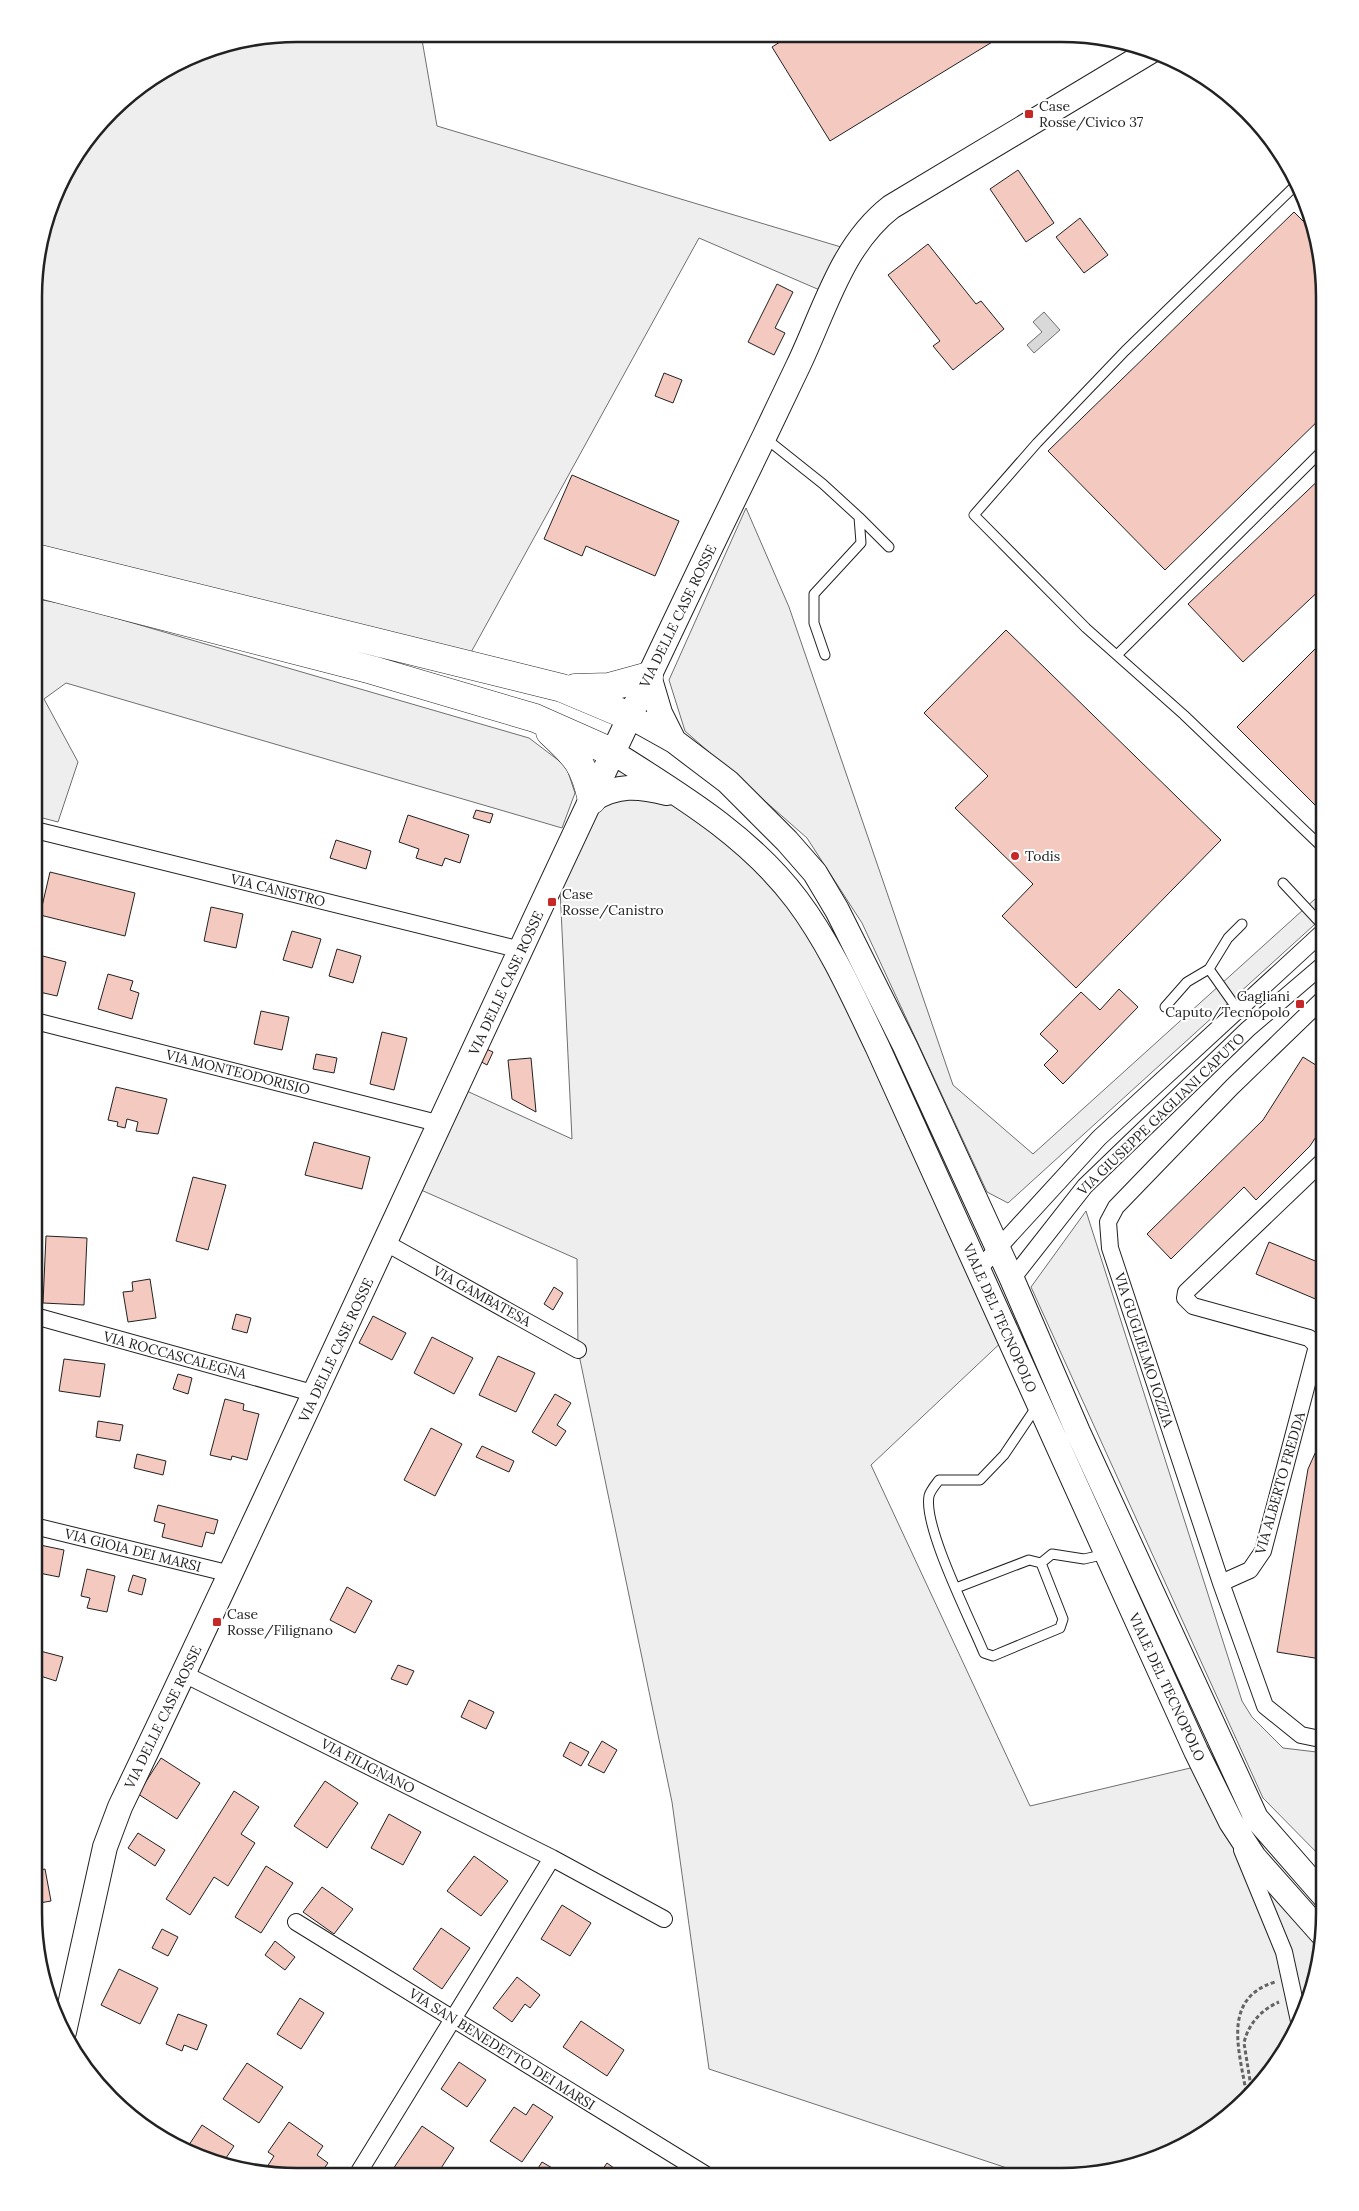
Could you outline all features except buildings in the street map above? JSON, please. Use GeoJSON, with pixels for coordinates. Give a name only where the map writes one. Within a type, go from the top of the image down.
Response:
{"type":"FeatureCollection","features":[{"type":"Feature","properties":{"kind":"highway"},"geometry":{"type":"LineString","coordinates":[[43,560],[562,688],[631,717]]}},
{"type":"Feature","properties":{"kind":"highway"},"geometry":{"type":"LineString","coordinates":[[43,586],[372,670],[535,718],[614,754]]}},
{"type":"Feature","properties":{"kind":"highway"},"geometry":{"type":"LineString","coordinates":[[562,688],[609,687],[649,676]]}},
{"type":"Feature","properties":{"kind":"highway"},"geometry":{"type":"LineString","coordinates":[[535,718],[576,755],[587,777],[592,800]]}},
{"type":"Feature","properties":{"kind":"main road","name":"VIA DELLE CASE ROSSE"},"geometry":{"type":"LineString","coordinates":[[67,2021],[105,1847],[120,1807],[316,1394],[649,676],[764,437],[850,251],[875,220],[891,207],[1143,56]]}},
{"type":"Feature","properties":{"kind":"main road"},"geometry":{"type":"LineString","coordinates":[[649,676],[660,713],[674,741]]}},
{"type":"Feature","properties":{"kind":"main road","name":"VIALE DEL TECNOPOLO"},"geometry":{"type":"LineString","coordinates":[[631,717],[674,741],[728,782],[787,841],[815,873],[837,910],[905,1046],[1012,1279],[1078,1432],[1256,1818],[1316,1887]]}},
{"type":"Feature","properties":{"kind":"main road","name":"VIALE DEL TECNOPOLO"},"geometry":{"type":"LineString","coordinates":[[614,754],[688,799],[737,838],[773,873],[797,900],[834,958],[877,1046],[1106,1554],[1196,1751],[1231,1822],[1254,1857],[1316,1927]]}},
{"type":"Feature","properties":{"kind":"main road"},"geometry":{"type":"LineString","coordinates":[[592,800],[605,792],[630,786],[644,787],[688,799]]}},
{"type":"Feature","properties":{"kind":"street","name":"VIA CANISTRO"},"geometry":{"type":"LineString","coordinates":[[43,832],[521,950]]}},
{"type":"Feature","properties":{"kind":"street","name":"VIA GIUSEPPE GAGLIANI CAPUTO"},"geometry":{"type":"LineString","coordinates":[[978,1270],[1099,1138],[1316,937]]}},
{"type":"Feature","properties":{"kind":"street","name":"VIA GIUSEPPE GAGLIANI CAPUTO"},"geometry":{"type":"LineString","coordinates":[[1012,1279],[1085,1186],[1248,1029],[1316,971]]}},
{"type":"Feature","properties":{"kind":"street","name":"VIA GUGLIELMO IOZZIA"},"geometry":{"type":"LineString","coordinates":[[1316,1006],[1232,1087],[1122,1200],[1112,1212],[1108,1222],[1110,1248],[1221,1583],[1265,1706],[1301,1735],[1316,1738]]}},
{"type":"Feature","properties":{"kind":"street","name":"VIA MONTEODORISIO"},"geometry":{"type":"LineString","coordinates":[[43,1023],[441,1124]]}},
{"type":"Feature","properties":{"kind":"street","name":"VIA ALBERTO FREDDA"},"geometry":{"type":"LineString","coordinates":[[1316,1168],[1186,1292],[1185,1298],[1193,1306],[1309,1338],[1316,1345]]}},
{"type":"Feature","properties":{"kind":"street","name":"VIA GAMBATESA"},"geometry":{"type":"LineString","coordinates":[[386,1243],[578,1350]]}},
{"type":"Feature","properties":{"kind":"street","name":"VIA ROCCASCALEGNA"},"geometry":{"type":"LineString","coordinates":[[43,1318],[316,1394]]}},
{"type":"Feature","properties":{"kind":"street","name":"VIA ALBERTO FREDDA"},"geometry":{"type":"LineString","coordinates":[[1221,1583],[1250,1570],[1263,1551],[1316,1350]]}},
{"type":"Feature","properties":{"kind":"street","name":"VIA GIOIA DEI MARSI"},"geometry":{"type":"LineString","coordinates":[[43,1528],[231,1574]]}},
{"type":"Feature","properties":{"kind":"street","name":"VIA FILIGNANO"},"geometry":{"type":"LineString","coordinates":[[184,1674],[552,1858],[664,1919]]}},
{"type":"Feature","properties":{"kind":"street"},"geometry":{"type":"LineString","coordinates":[[1231,1822],[1284,1952],[1297,2011]]}},
{"type":"Feature","properties":{"kind":"street"},"geometry":{"type":"LineString","coordinates":[[361,2168],[552,1858]]}},
{"type":"Feature","properties":{"kind":"street","name":"VIA SAN BENEDETTO DEI MARSI"},"geometry":{"type":"LineString","coordinates":[[296,1922],[455,2018],[695,2168]]}},
{"type":"Feature","properties":{"kind":"lane"},"geometry":{"type":"LineString","coordinates":[[1292,189],[1125,350],[1037,443],[974,514],[1086,628],[1184,716],[1316,841]]}},
{"type":"Feature","properties":{"kind":"lane"},"geometry":{"type":"LineString","coordinates":[[764,437],[823,484],[889,547]]}},
{"type":"Feature","properties":{"kind":"lane"},"geometry":{"type":"LineString","coordinates":[[1117,655],[1316,457]]}},
{"type":"Feature","properties":{"kind":"lane"},"geometry":{"type":"LineString","coordinates":[[826,655],[814,623],[814,594],[861,542],[859,517]]}},
{"type":"Feature","properties":{"kind":"lane"},"geometry":{"type":"LineString","coordinates":[[1283,883],[1316,919]]}},
{"type":"Feature","properties":{"kind":"lane"},"geometry":{"type":"LineString","coordinates":[[1165,1007],[1187,982],[1209,969],[1228,938],[1242,924]]}},
{"type":"Feature","properties":{"kind":"lane"},"geometry":{"type":"LineString","coordinates":[[1209,969],[1238,1010]]}},
{"type":"Feature","properties":{"kind":"lane"},"geometry":{"type":"LineString","coordinates":[[1038,1404],[1004,1455],[980,1480],[939,1480],[929,1495],[931,1519],[956,1588],[984,1653],[993,1656],[1060,1628],[1064,1619],[1041,1563]]}},
{"type":"Feature","properties":{"kind":"lane"},"geometry":{"type":"LineString","coordinates":[[1041,1563],[1052,1554],[1084,1560],[1106,1554]]}},
{"type":"Feature","properties":{"kind":"lane"},"geometry":{"type":"LineString","coordinates":[[956,1588],[1029,1560],[1041,1563]]}},
{"type":"Feature","properties":{"kind":"path"},"geometry":{"type":"LineString","coordinates":[[1246,2090],[1238,2029],[1240,2010],[1247,1998],[1256,1990],[1290,1977]]}},
{"type":"Feature","properties":{"kind":"path"},"geometry":{"type":"LineString","coordinates":[[1251,2085],[1244,2043],[1246,2034],[1266,2009],[1294,1997]]}},
{"type":"Feature","properties":{"kind":"shaded area"},"geometry":{"type":"Polygon","coordinates":[[[422,42],[437,126],[841,247],[822,291],[699,238],[469,656],[43,552],[43,281],[51,231],[69,185],[95,142],[117,117],[142,95],[185,69],[231,51],[281,43],[422,42]]]}},
{"type":"Feature","properties":{"kind":"shaded area"},"geometry":{"type":"Polygon","coordinates":[[[1044,312],[1060,330],[1034,353],[1027,345],[1042,332],[1033,322],[1044,312]]]}},
{"type":"Feature","properties":{"kind":"shaded area"},"geometry":{"type":"Polygon","coordinates":[[[746,508],[789,607],[953,1085],[1033,1154],[1316,898],[1316,923],[1008,1203],[987,1192],[862,923],[807,838],[685,731],[669,680],[746,508]]]}},
{"type":"Feature","properties":{"kind":"shaded area"},"geometry":{"type":"Polygon","coordinates":[[[43,600],[71,605],[529,738],[566,766],[575,793],[562,828],[66,683],[44,699],[78,762],[58,822],[43,818],[43,600]]]}},
{"type":"Feature","properties":{"kind":"shaded area"},"geometry":{"type":"Polygon","coordinates":[[[614,753],[797,900],[1008,1336],[871,1465],[1030,1806],[1203,1765],[1231,1822],[1316,1924],[1312,1963],[1303,1996],[1290,2026],[1274,2055],[1253,2082],[1230,2105],[1203,2126],[1174,2142],[1144,2155],[1111,2164],[1078,2168],[1007,2168],[709,2069],[672,1802],[578,1350],[577,1259],[412,1186],[458,1087],[572,1139],[559,868],[614,753]]]}},
{"type":"Feature","properties":{"kind":"shaded area"},"geometry":{"type":"Polygon","coordinates":[[[1086,1211],[1242,1701],[1252,1717],[1283,1748],[1316,1752],[1316,1852],[1263,1798],[1031,1287],[1086,1211]]]}},
{"type":"Feature","properties":{"kind":"place","name":"Case Rosse/Civico 37"},"geometry":{"type":"Point","coordinates":[1029,114]}},
{"type":"Feature","properties":{"kind":"place","name":"Todis"},"geometry":{"type":"Point","coordinates":[1015,856]}},
{"type":"Feature","properties":{"kind":"place","name":"Case Rosse/Canistro"},"geometry":{"type":"Point","coordinates":[552,902]}},
{"type":"Feature","properties":{"kind":"place","name":"Gagliani Caputo/Tecnopolo"},"geometry":{"type":"Point","coordinates":[1300,1004]}},
{"type":"Feature","properties":{"kind":"place","name":"Case Rosse/Filignano"},"geometry":{"type":"Point","coordinates":[217,1622]}}]}
